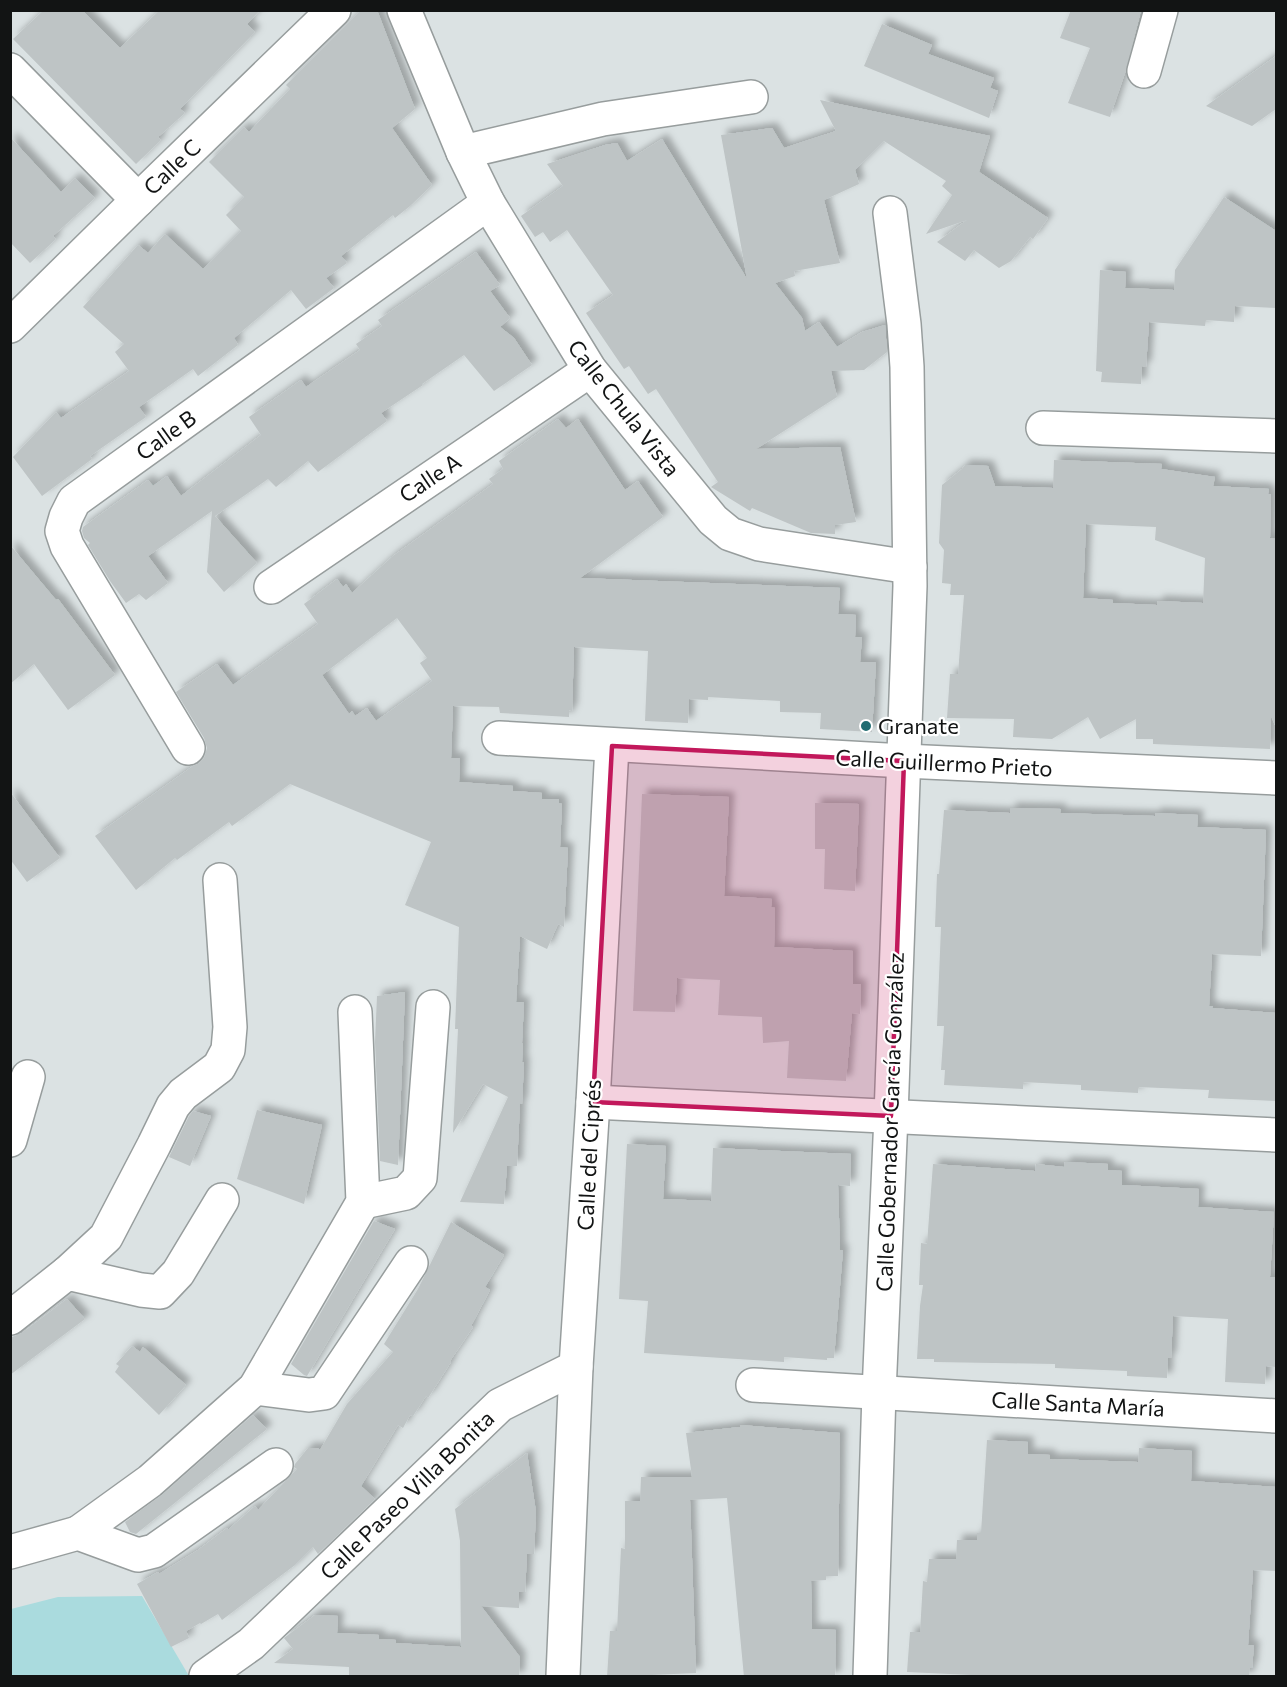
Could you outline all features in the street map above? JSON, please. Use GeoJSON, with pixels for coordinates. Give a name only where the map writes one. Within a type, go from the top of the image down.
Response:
{"type":"FeatureCollection","features":[{"type":"Feature","properties":{"kind":"street","name":"Calle C"},"geometry":{"type":"LineString","coordinates":[[10,326],[334,10]]}},
{"type":"Feature","properties":{"kind":"street","name":"Calle Chula Vista"},"geometry":{"type":"LineString","coordinates":[[404,10],[463,152],[488,203],[590,370],[713,520],[730,534],[759,544],[910,567]]}},
{"type":"Feature","properties":{"kind":"street"},"geometry":{"type":"LineString","coordinates":[[1144,71],[1161,10]]}},
{"type":"Feature","properties":{"kind":"street"},"geometry":{"type":"LineString","coordinates":[[10,70],[138,200]]}},
{"type":"Feature","properties":{"kind":"street"},"geometry":{"type":"LineString","coordinates":[[463,152],[603,119],[751,97]]}},
{"type":"Feature","properties":{"kind":"street","name":"Calle B"},"geometry":{"type":"LineString","coordinates":[[188,748],[67,546],[62,531],[74,501],[488,203]]}},
{"type":"Feature","properties":{"kind":"street","name":"Calle Gobernador García González"},"geometry":{"type":"LineString","coordinates":[[870,1677],[910,567],[907,367],[890,213]]}},
{"type":"Feature","properties":{"kind":"street","name":"Calle A"},"geometry":{"type":"LineString","coordinates":[[271,587],[590,370]]}},
{"type":"Feature","properties":{"kind":"street"},"geometry":{"type":"LineString","coordinates":[[1043,428],[1276,436]]}},
{"type":"Feature","properties":{"kind":"street"},"geometry":{"type":"LineString","coordinates":[[499,738],[612,746]]}},
{"type":"Feature","properties":{"kind":"street","name":"Calle Guillermo Prieto"},"geometry":{"type":"LineString","coordinates":[[612,746],[1276,778]]}},
{"type":"Feature","properties":{"kind":"street","name":"Calle del Ciprés"},"geometry":{"type":"LineString","coordinates":[[563,1677],[576,1367],[612,746]]}},
{"type":"Feature","properties":{"kind":"street"},"geometry":{"type":"LineString","coordinates":[[10,1318],[67,1273],[106,1237],[173,1106],[183,1094],[219,1067],[228,1050],[230,1027],[220,880]]}},
{"type":"Feature","properties":{"kind":"street"},"geometry":{"type":"LineString","coordinates":[[363,1202],[406,1192],[420,1178],[433,1006]]}},
{"type":"Feature","properties":{"kind":"street"},"geometry":{"type":"LineString","coordinates":[[10,1552],[78,1533],[150,1481],[255,1388],[363,1202],[355,1012]]}},
{"type":"Feature","properties":{"kind":"street"},"geometry":{"type":"LineString","coordinates":[[10,1140],[28,1077]]}},
{"type":"Feature","properties":{"kind":"street"},"geometry":{"type":"LineString","coordinates":[[593,1102],[1276,1135]]}},
{"type":"Feature","properties":{"kind":"street"},"geometry":{"type":"LineString","coordinates":[[67,1273],[160,1293],[178,1273],[222,1200]]}},
{"type":"Feature","properties":{"kind":"street"},"geometry":{"type":"LineString","coordinates":[[255,1388],[309,1395],[324,1393],[411,1263]]}},
{"type":"Feature","properties":{"kind":"street","name":"Calle Paseo Villa Bonita"},"geometry":{"type":"LineString","coordinates":[[206,1677],[251,1644],[500,1405],[576,1367]]}},
{"type":"Feature","properties":{"kind":"street","name":"Calle Santa María"},"geometry":{"type":"LineString","coordinates":[[753,1385],[1276,1416]]}},
{"type":"Feature","properties":{"kind":"street"},"geometry":{"type":"LineString","coordinates":[[78,1533],[138,1555],[154,1551],[276,1465]]}},
{"type":"Feature","properties":{"kind":"highlighted area"},"geometry":{"type":"Polygon","coordinates":[[[612,746],[904,761],[891,1116],[593,1102],[612,746]]]}},
{"type":"Feature","properties":{"kind":"shaded area"},"geometry":{"type":"Polygon","coordinates":[[[142,1596],[189,1676],[11,1676],[11,1609],[58,1597],[142,1596]]]}},
{"type":"Feature","properties":{"kind":"building"},"geometry":{"type":"Polygon","coordinates":[[[44,10],[82,10],[120,48],[160,10],[260,10],[247,24],[255,32],[180,109],[185,113],[158,137],[161,140],[136,164],[13,39],[44,10]]]}},
{"type":"Feature","properties":{"kind":"building"},"geometry":{"type":"Polygon","coordinates":[[[361,10],[377,10],[415,109],[392,128],[432,185],[395,218],[393,215],[341,256],[347,263],[326,278],[334,288],[306,309],[291,290],[234,338],[238,345],[198,376],[193,369],[139,407],[146,417],[90,456],[92,459],[42,496],[13,457],[56,412],[61,418],[129,371],[115,352],[124,344],[83,307],[138,245],[148,253],[165,234],[203,269],[241,231],[226,215],[244,197],[209,162],[244,127],[249,132],[290,89],[286,85],[361,10]]]}},
{"type":"Feature","properties":{"kind":"building"},"geometry":{"type":"Polygon","coordinates":[[[1071,10],[1141,10],[1126,70],[1110,117],[1068,103],[1090,48],[1060,38],[1071,10]]]}},
{"type":"Feature","properties":{"kind":"building"},"geometry":{"type":"Polygon","coordinates":[[[882,24],[932,45],[928,54],[994,78],[990,88],[998,91],[989,118],[864,66],[882,24]]]}},
{"type":"Feature","properties":{"kind":"building"},"geometry":{"type":"Polygon","coordinates":[[[1276,56],[1276,109],[1252,126],[1206,106],[1276,56]]]}},
{"type":"Feature","properties":{"kind":"building"},"geometry":{"type":"Polygon","coordinates":[[[820,100],[990,136],[979,172],[1048,218],[1033,239],[1030,237],[1011,261],[999,268],[974,250],[965,261],[937,242],[967,220],[926,234],[952,195],[942,186],[946,181],[884,141],[855,170],[859,184],[824,200],[840,263],[794,271],[795,276],[775,283],[802,318],[805,331],[819,322],[837,347],[862,332],[885,325],[887,352],[864,370],[831,371],[837,397],[756,449],[840,447],[856,522],[835,525],[835,534],[811,533],[752,508],[750,511],[711,487],[718,482],[656,389],[648,394],[629,366],[624,369],[586,313],[613,295],[567,230],[550,242],[543,232],[535,237],[521,216],[563,186],[547,164],[617,143],[627,161],[662,139],[747,279],[721,135],[772,128],[784,148],[836,131],[820,100]]]}},
{"type":"Feature","properties":{"kind":"building"},"geometry":{"type":"Polygon","coordinates":[[[10,137],[61,192],[75,178],[95,198],[53,236],[56,239],[30,263],[10,242],[10,137]]]}},
{"type":"Feature","properties":{"kind":"building"},"geometry":{"type":"Polygon","coordinates":[[[1224,197],[1276,231],[1276,308],[1235,306],[1234,322],[1206,320],[1205,326],[1149,322],[1146,367],[1142,366],[1141,384],[1101,382],[1102,372],[1096,371],[1100,270],[1126,272],[1125,288],[1174,290],[1175,270],[1224,197]]]}},
{"type":"Feature","properties":{"kind":"building"},"geometry":{"type":"Polygon","coordinates":[[[476,252],[500,285],[490,291],[510,318],[500,327],[514,338],[532,365],[494,391],[464,355],[381,413],[387,421],[318,472],[308,461],[276,487],[268,479],[215,516],[257,563],[224,592],[207,572],[212,511],[148,556],[168,583],[146,600],[139,594],[126,603],[88,545],[90,543],[84,538],[83,527],[148,480],[153,486],[167,476],[181,496],[261,435],[249,417],[301,380],[306,387],[360,350],[356,344],[382,326],[378,320],[476,252]]]}},
{"type":"Feature","properties":{"kind":"building"},"geometry":{"type":"Polygon","coordinates":[[[558,419],[566,428],[578,419],[625,490],[638,481],[663,517],[580,578],[840,588],[838,614],[856,615],[855,637],[862,637],[860,662],[876,662],[872,732],[820,729],[821,713],[780,712],[780,701],[708,697],[708,700],[689,699],[688,723],[645,721],[648,651],[574,647],[572,711],[569,710],[569,717],[500,713],[499,707],[453,706],[451,758],[460,758],[459,782],[513,786],[513,791],[542,793],[542,799],[559,799],[559,803],[562,804],[560,847],[568,848],[564,927],[558,924],[547,949],[520,936],[516,1002],[524,1002],[522,1104],[520,1103],[517,1166],[507,1166],[504,1204],[460,1202],[508,1097],[483,1084],[453,1133],[458,1029],[455,1029],[459,927],[405,905],[431,842],[290,784],[232,826],[229,822],[177,860],[175,858],[136,890],[95,836],[204,758],[207,748],[204,738],[176,692],[217,664],[233,685],[318,624],[304,604],[337,579],[343,587],[346,584],[352,593],[393,556],[493,484],[489,479],[503,469],[499,461],[558,419]],[[397,618],[322,675],[349,714],[352,711],[355,716],[367,708],[376,721],[432,681],[420,663],[427,658],[397,618]]]}},
{"type":"Feature","properties":{"kind":"building"},"geometry":{"type":"Polygon","coordinates":[[[1054,460],[1162,464],[1161,469],[1215,477],[1213,486],[1269,489],[1268,494],[1271,494],[1270,538],[1276,539],[1276,727],[1271,716],[1270,749],[1153,744],[1153,739],[1136,739],[1136,719],[1100,739],[1088,717],[1052,739],[1013,737],[1014,719],[947,718],[950,674],[958,674],[964,595],[950,595],[951,584],[942,583],[944,550],[939,543],[942,485],[965,465],[988,466],[995,486],[1053,488],[1054,460]],[[1086,524],[1083,598],[1113,600],[1113,603],[1157,605],[1158,601],[1203,603],[1205,558],[1155,540],[1156,527],[1086,524]]]}},
{"type":"Feature","properties":{"kind":"building"},"geometry":{"type":"Polygon","coordinates":[[[10,545],[56,600],[58,599],[115,675],[68,710],[34,664],[10,684],[10,545]]]}},
{"type":"Feature","properties":{"kind":"building"},"geometry":{"type":"Polygon","coordinates":[[[10,792],[60,858],[27,882],[10,859],[10,792]]]}},
{"type":"Feature","properties":{"kind":"building"},"geometry":{"type":"Polygon","coordinates":[[[642,794],[729,797],[724,896],[772,899],[771,907],[775,908],[774,947],[853,951],[853,984],[861,984],[860,1014],[852,1013],[846,1081],[787,1078],[789,1041],[763,1043],[762,1017],[718,1015],[720,980],[677,978],[675,1012],[633,1011],[642,794]]]}},
{"type":"Feature","properties":{"kind":"building"},"geometry":{"type":"Polygon","coordinates":[[[815,803],[859,804],[855,891],[824,889],[825,849],[815,849],[815,803]]]}},
{"type":"Feature","properties":{"kind":"building"},"geometry":{"type":"Polygon","coordinates":[[[1010,808],[1061,809],[1060,813],[1198,815],[1197,827],[1266,830],[1261,956],[1212,954],[1209,1006],[1276,1013],[1276,1101],[1208,1098],[1209,1090],[1138,1087],[1138,1093],[1081,1090],[1081,1085],[1023,1082],[1023,1089],[944,1085],[945,1070],[941,1070],[944,1026],[937,1026],[941,927],[935,927],[937,874],[939,874],[944,810],[1010,813],[1010,808]]]}},
{"type":"Feature","properties":{"kind":"building"},"geometry":{"type":"Polygon","coordinates":[[[405,992],[398,1165],[380,1161],[375,1042],[377,996],[405,992]]]}},
{"type":"Feature","properties":{"kind":"building"},"geometry":{"type":"Polygon","coordinates":[[[257,1110],[322,1125],[304,1204],[237,1179],[257,1110]]]}},
{"type":"Feature","properties":{"kind":"building"},"geometry":{"type":"Polygon","coordinates":[[[193,1111],[211,1116],[190,1166],[169,1157],[193,1111]]]}},
{"type":"Feature","properties":{"kind":"building"},"geometry":{"type":"Polygon","coordinates":[[[627,1144],[666,1146],[663,1199],[711,1201],[713,1148],[851,1154],[850,1186],[838,1185],[840,1250],[843,1250],[834,1358],[827,1358],[827,1360],[784,1357],[784,1362],[644,1353],[648,1301],[619,1299],[627,1144]]]}},
{"type":"Feature","properties":{"kind":"building"},"geometry":{"type":"Polygon","coordinates":[[[1065,1162],[1108,1164],[1108,1170],[1122,1171],[1122,1185],[1199,1189],[1198,1207],[1274,1212],[1270,1277],[1276,1277],[1276,1367],[1266,1366],[1265,1384],[1225,1382],[1228,1319],[1173,1316],[1171,1358],[1168,1358],[1167,1378],[1127,1376],[1127,1371],[1055,1368],[1055,1364],[934,1362],[934,1359],[917,1359],[923,1285],[919,1285],[921,1243],[927,1244],[933,1164],[1035,1171],[1036,1164],[1064,1167],[1065,1162]]]}},
{"type":"Feature","properties":{"kind":"building"},"geometry":{"type":"Polygon","coordinates":[[[374,1221],[395,1229],[307,1376],[304,1375],[291,1364],[374,1221]]]}},
{"type":"Feature","properties":{"kind":"building"},"geometry":{"type":"Polygon","coordinates":[[[451,1222],[504,1255],[485,1287],[490,1290],[471,1326],[473,1327],[428,1398],[426,1396],[413,1416],[410,1415],[403,1428],[398,1425],[361,1486],[375,1499],[318,1554],[313,1547],[295,1565],[222,1620],[218,1614],[200,1623],[186,1631],[189,1638],[171,1647],[137,1584],[158,1572],[159,1574],[198,1550],[227,1528],[228,1530],[255,1506],[258,1510],[297,1469],[294,1467],[295,1464],[308,1448],[320,1450],[347,1404],[393,1352],[384,1344],[418,1289],[451,1222]]]}},
{"type":"Feature","properties":{"kind":"building"},"geometry":{"type":"Polygon","coordinates":[[[67,1299],[85,1319],[10,1375],[10,1338],[22,1333],[67,1299]]]}},
{"type":"Feature","properties":{"kind":"building"},"geometry":{"type":"Polygon","coordinates":[[[132,1346],[140,1352],[143,1347],[186,1385],[159,1415],[115,1372],[119,1366],[116,1364],[132,1346]]]}},
{"type":"Feature","properties":{"kind":"building"},"geometry":{"type":"Polygon","coordinates":[[[253,1415],[267,1429],[136,1534],[130,1532],[125,1522],[162,1495],[253,1415]]]}},
{"type":"Feature","properties":{"kind":"building"},"geometry":{"type":"Polygon","coordinates":[[[740,1425],[840,1433],[838,1576],[826,1576],[826,1580],[811,1581],[812,1629],[836,1630],[835,1677],[744,1677],[727,1498],[690,1500],[696,1673],[607,1677],[610,1631],[617,1631],[621,1548],[625,1549],[625,1501],[640,1501],[641,1477],[692,1477],[686,1433],[740,1427],[740,1425]]]}},
{"type":"Feature","properties":{"kind":"building"},"geometry":{"type":"Polygon","coordinates":[[[987,1440],[1028,1442],[1028,1454],[1050,1455],[1050,1459],[1138,1462],[1139,1448],[1192,1451],[1191,1481],[1276,1487],[1276,1571],[1253,1570],[1248,1645],[1254,1645],[1249,1677],[971,1677],[971,1675],[907,1672],[910,1632],[920,1632],[923,1581],[927,1582],[929,1559],[956,1559],[957,1540],[977,1540],[977,1533],[981,1533],[987,1440]]]}},
{"type":"Feature","properties":{"kind":"building"},"geometry":{"type":"Polygon","coordinates":[[[527,1453],[536,1512],[534,1554],[527,1554],[525,1592],[519,1592],[519,1608],[481,1606],[520,1657],[519,1677],[349,1677],[349,1667],[274,1663],[293,1649],[284,1638],[315,1615],[338,1616],[337,1633],[379,1635],[379,1639],[396,1640],[396,1643],[461,1647],[460,1541],[455,1509],[527,1453]]]}},
{"type":"Feature","properties":{"kind":"place","name":"Granate"},"geometry":{"type":"Point","coordinates":[866,726]}}]}
